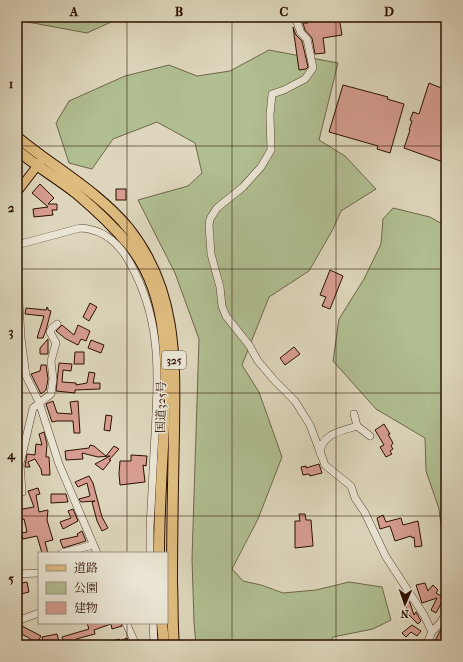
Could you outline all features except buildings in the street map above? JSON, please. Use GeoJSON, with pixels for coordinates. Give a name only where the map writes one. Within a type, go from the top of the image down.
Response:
{"type":"FeatureCollection","features":[{"type":"Feature","properties":{"kind":"highway","name":"国道325号"},"geometry":{"type":"LineString","coordinates":[[17,137],[40,162],[94,209],[131,247],[142,264],[158,304],[165,351],[164,426],[159,517],[159,552]]}},
{"type":"Feature","properties":{"kind":"highway","name":"国道325号"},"geometry":{"type":"LineString","coordinates":[[17,150],[40,162],[101,201],[128,228],[139,243],[154,271],[167,311],[174,355],[172,550],[174,645]]}},
{"type":"Feature","properties":{"kind":"highway"},"geometry":{"type":"LineString","coordinates":[[162,624],[164,645]]}},
{"type":"Feature","properties":{"kind":"main road"},"geometry":{"type":"LineString","coordinates":[[17,192],[40,162]]}},
{"type":"Feature","properties":{"kind":"street"},"geometry":{"type":"LineString","coordinates":[[295,17],[301,34],[307,39],[313,68],[305,79],[284,90],[272,94],[270,115],[271,150],[261,167],[247,182],[216,208],[210,219],[209,225],[211,254],[226,316],[249,345],[258,361],[295,401],[310,425],[324,465],[351,486],[355,498],[365,513],[386,557],[424,615],[432,632]]}},
{"type":"Feature","properties":{"kind":"street"},"geometry":{"type":"LineString","coordinates":[[17,245],[80,228],[100,232],[109,237],[118,245],[130,264],[144,292],[154,326],[157,363],[150,552]]}},
{"type":"Feature","properties":{"kind":"street"},"geometry":{"type":"LineString","coordinates":[[17,266],[20,364],[39,402],[59,464],[96,552]]}},
{"type":"Feature","properties":{"kind":"street"},"geometry":{"type":"LineString","coordinates":[[22,492],[20,464],[33,408],[50,394],[53,379],[52,361],[56,343],[50,332],[57,324]]}},
{"type":"Feature","properties":{"kind":"street"},"geometry":{"type":"LineString","coordinates":[[354,414],[357,426],[370,436]]}},
{"type":"Feature","properties":{"kind":"street"},"geometry":{"type":"LineString","coordinates":[[320,454],[321,445],[327,438],[334,433],[357,426]]}},
{"type":"Feature","properties":{"kind":"street"},"geometry":{"type":"LineString","coordinates":[[66,552],[93,545]]}},
{"type":"Feature","properties":{"kind":"street"},"geometry":{"type":"LineString","coordinates":[[17,574],[38,573]]}},
{"type":"Feature","properties":{"kind":"street"},"geometry":{"type":"LineString","coordinates":[[17,621],[38,613]]}},
{"type":"Feature","properties":{"kind":"street"},"geometry":{"type":"LineString","coordinates":[[426,645],[432,632],[441,622],[446,613]]}},
{"type":"Feature","properties":{"kind":"street"},"geometry":{"type":"LineString","coordinates":[[126,624],[136,645]]}},
{"type":"Feature","properties":{"kind":"street"},"geometry":{"type":"LineString","coordinates":[[153,624],[154,645]]}},
{"type":"Feature","properties":{"kind":"street"},"geometry":{"type":"LineString","coordinates":[[17,636],[33,645]]}},
{"type":"Feature","properties":{"kind":"green space"},"geometry":{"type":"Polygon","coordinates":[[[17,17],[122,17],[87,33],[17,20],[17,17]]]}},
{"type":"Feature","properties":{"kind":"green space"},"geometry":{"type":"Polygon","coordinates":[[[269,50],[338,63],[319,140],[345,156],[376,189],[341,211],[333,229],[309,271],[269,297],[242,365],[259,392],[282,457],[258,519],[232,569],[243,581],[261,585],[283,593],[316,590],[349,582],[382,587],[391,620],[373,629],[333,637],[329,645],[196,645],[192,559],[199,339],[175,273],[138,200],[188,186],[202,173],[195,143],[157,122],[113,139],[92,169],[69,163],[56,123],[69,101],[125,76],[169,65],[197,76],[230,71],[269,50]]]}},
{"type":"Feature","properties":{"kind":"green space"},"geometry":{"type":"Polygon","coordinates":[[[393,208],[430,217],[446,226],[446,548],[443,541],[439,509],[426,471],[425,438],[376,409],[333,361],[339,319],[364,279],[381,244],[383,219],[393,208]]]}}]}
